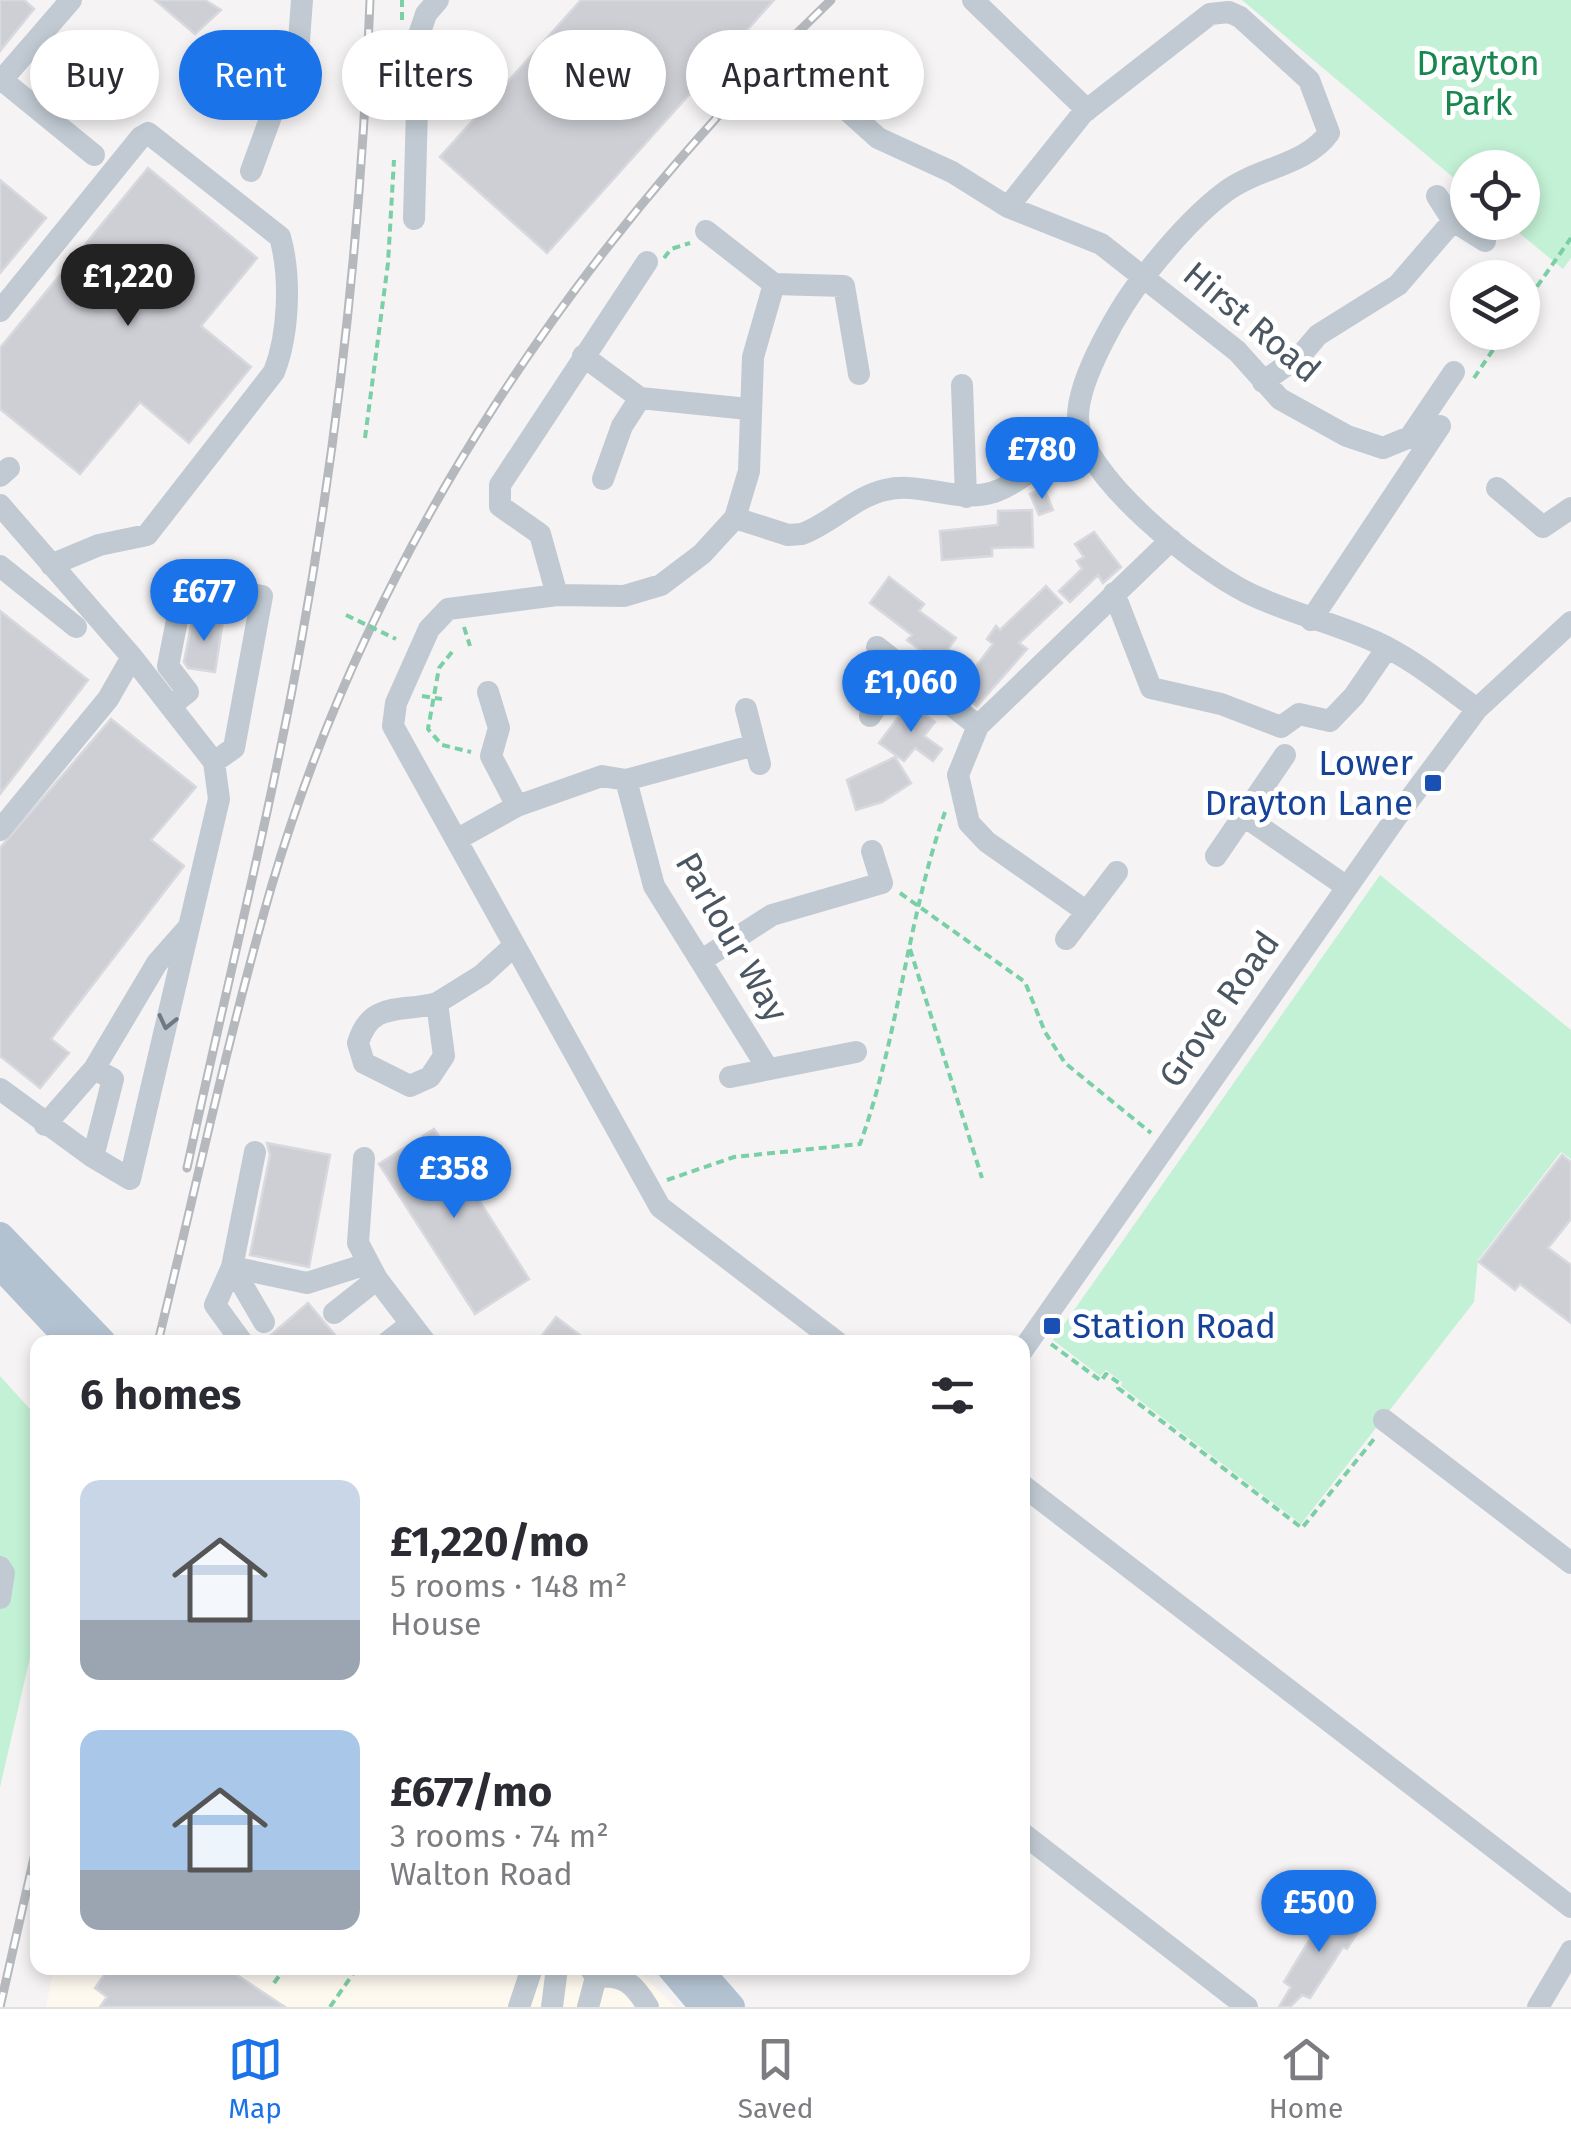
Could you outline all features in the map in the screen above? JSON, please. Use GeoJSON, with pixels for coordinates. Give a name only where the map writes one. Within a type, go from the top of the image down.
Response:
{"type":"FeatureCollection","features":[{"type":"Feature","properties":{"kind":"main road"},"geometry":{"type":"LineString","coordinates":[[0,1236],[95,1335]]}},
{"type":"Feature","properties":{"kind":"main road"},"geometry":{"type":"LineString","coordinates":[[0,1265],[65,1335]]}},
{"type":"Feature","properties":{"kind":"main road"},"geometry":{"type":"LineString","coordinates":[[676,1975],[704,2007]]}},
{"type":"Feature","properties":{"kind":"main road"},"geometry":{"type":"LineString","coordinates":[[703,1975],[730,2007]]}},
{"type":"Feature","properties":{"kind":"street"},"geometry":{"type":"LineString","coordinates":[[71,0],[1,81],[94,155]]}},
{"type":"Feature","properties":{"kind":"street"},"geometry":{"type":"LineString","coordinates":[[251,171],[299,40],[302,0]]}},
{"type":"Feature","properties":{"kind":"street"},"geometry":{"type":"LineString","coordinates":[[414,219],[419,36],[426,14],[438,0]]}},
{"type":"Feature","properties":{"kind":"street"},"geometry":{"type":"LineString","coordinates":[[984,3],[1087,110]]}},
{"type":"Feature","properties":{"kind":"street"},"geometry":{"type":"LineString","coordinates":[[1008,207],[1087,110],[1201,7],[1240,17],[1310,80],[1329,133],[1316,150],[1226,191],[1144,276],[1105,340],[1086,384],[1078,418],[1084,446],[1124,496],[1171,540],[1247,592],[1387,648],[1478,709],[1566,634]]}},
{"type":"Feature","properties":{"kind":"street","name":"Hirst Road"},"geometry":{"type":"LineString","coordinates":[[858,120],[878,138],[952,172],[1008,207],[1102,244],[1237,351],[1280,399],[1347,436],[1383,448],[1410,437],[1454,372]]}},
{"type":"Feature","properties":{"kind":"street"},"geometry":{"type":"LineString","coordinates":[[0,311],[141,136],[148,134],[280,237],[285,254],[283,348],[274,372],[147,535],[99,545],[59,574]]}},
{"type":"Feature","properties":{"kind":"street"},"geometry":{"type":"LineString","coordinates":[[1437,196],[1450,216]]}},
{"type":"Feature","properties":{"kind":"street"},"geometry":{"type":"LineString","coordinates":[[1263,382],[1301,355],[1318,335],[1398,286],[1450,225]]}},
{"type":"Feature","properties":{"kind":"street"},"geometry":{"type":"LineString","coordinates":[[709,243],[774,284],[844,286],[859,374]]}},
{"type":"Feature","properties":{"kind":"street"},"geometry":{"type":"LineString","coordinates":[[557,595],[540,534],[500,506],[500,485],[647,262]]}},
{"type":"Feature","properties":{"kind":"street"},"geometry":{"type":"LineString","coordinates":[[774,284],[753,358],[748,409],[749,471],[736,518],[702,554],[661,585],[624,596],[557,595],[448,609],[429,629],[396,704],[393,726],[660,1207],[828,1335]]}},
{"type":"Feature","properties":{"kind":"street"},"geometry":{"type":"LineString","coordinates":[[583,356],[640,398],[748,409]]}},
{"type":"Feature","properties":{"kind":"street"},"geometry":{"type":"LineString","coordinates":[[962,385],[966,498]]}},
{"type":"Feature","properties":{"kind":"street"},"geometry":{"type":"LineString","coordinates":[[602,480],[622,426],[640,398]]}},
{"type":"Feature","properties":{"kind":"street"},"geometry":{"type":"LineString","coordinates":[[1311,620],[1440,426]]}},
{"type":"Feature","properties":{"kind":"street"},"geometry":{"type":"LineString","coordinates":[[736,518],[788,535],[802,534],[885,490],[908,488],[966,498],[997,491],[1040,460],[1084,446]]}},
{"type":"Feature","properties":{"kind":"street"},"geometry":{"type":"LineString","coordinates":[[1497,488],[1543,527],[1571,508]]}},
{"type":"Feature","properties":{"kind":"street"},"geometry":{"type":"LineString","coordinates":[[0,1088],[44,1125],[130,1179],[219,799],[214,762],[132,657],[2,514]]}},
{"type":"Feature","properties":{"kind":"street"},"geometry":{"type":"LineString","coordinates":[[1087,912],[987,842],[969,823],[958,775],[978,726],[1171,540]]}},
{"type":"Feature","properties":{"kind":"street"},"geometry":{"type":"LineString","coordinates":[[4,576],[76,627]]}},
{"type":"Feature","properties":{"kind":"street"},"geometry":{"type":"LineString","coordinates":[[170,706],[188,692],[168,666],[182,594],[192,583],[262,596],[234,748],[214,762]]}},
{"type":"Feature","properties":{"kind":"street"},"geometry":{"type":"LineString","coordinates":[[1114,593],[1150,688],[1221,704],[1281,727],[1299,714],[1330,721],[1354,696],[1387,648]]}},
{"type":"Feature","properties":{"kind":"street"},"geometry":{"type":"LineString","coordinates":[[877,648],[978,726]]}},
{"type":"Feature","properties":{"kind":"street"},"geometry":{"type":"LineString","coordinates":[[0,830],[108,699],[132,657]]}},
{"type":"Feature","properties":{"kind":"street"},"geometry":{"type":"LineString","coordinates":[[870,716],[903,668]]}},
{"type":"Feature","properties":{"kind":"street"},"geometry":{"type":"LineString","coordinates":[[488,692],[499,728],[490,756],[517,806]]}},
{"type":"Feature","properties":{"kind":"street"},"geometry":{"type":"LineString","coordinates":[[456,840],[517,806],[602,776],[626,780],[758,754],[746,709]]}},
{"type":"Feature","properties":{"kind":"street","name":"Grove Road"},"geometry":{"type":"LineString","coordinates":[[1030,1340],[1347,887],[1478,709]]}},
{"type":"Feature","properties":{"kind":"street"},"geometry":{"type":"LineString","coordinates":[[1216,856],[1284,755]]}},
{"type":"Feature","properties":{"kind":"street","name":"Parlour Way"},"geometry":{"type":"LineString","coordinates":[[626,780],[654,886],[768,1069]]}},
{"type":"Feature","properties":{"kind":"street"},"geometry":{"type":"LineString","coordinates":[[1244,816],[1347,887]]}},
{"type":"Feature","properties":{"kind":"street"},"geometry":{"type":"LineString","coordinates":[[702,960],[772,914],[882,883],[872,852]]}},
{"type":"Feature","properties":{"kind":"street"},"geometry":{"type":"LineString","coordinates":[[1066,939],[1118,872]]}},
{"type":"Feature","properties":{"kind":"street"},"geometry":{"type":"LineString","coordinates":[[44,1125],[94,1069],[158,964],[190,927]]}},
{"type":"Feature","properties":{"kind":"street"},"geometry":{"type":"LineString","coordinates":[[437,1003],[482,975],[514,946]]}},
{"type":"Feature","properties":{"kind":"street","name":"Parlour Way"},"geometry":{"type":"LineString","coordinates":[[730,1077],[856,1052]]}},
{"type":"Feature","properties":{"kind":"street"},"geometry":{"type":"LineString","coordinates":[[94,1069],[113,1079],[94,1157]]}},
{"type":"Feature","properties":{"kind":"street"},"geometry":{"type":"LineString","coordinates":[[237,1335],[215,1305],[232,1268],[255,1152]]}},
{"type":"Feature","properties":{"kind":"street"},"geometry":{"type":"LineString","coordinates":[[364,1158],[358,1243],[372,1272],[418,1333]]}},
{"type":"Feature","properties":{"kind":"street"},"geometry":{"type":"LineString","coordinates":[[232,1268],[307,1283],[372,1272]]}},
{"type":"Feature","properties":{"kind":"street"},"geometry":{"type":"LineString","coordinates":[[232,1268],[264,1322]]}},
{"type":"Feature","properties":{"kind":"street"},"geometry":{"type":"LineString","coordinates":[[334,1313],[372,1272]]}},
{"type":"Feature","properties":{"kind":"street"},"geometry":{"type":"LineString","coordinates":[[1386,1422],[1571,1564]]}},
{"type":"Feature","properties":{"kind":"street"},"geometry":{"type":"LineString","coordinates":[[1030,1491],[1571,1907]]}},
{"type":"Feature","properties":{"kind":"street"},"geometry":{"type":"LineString","coordinates":[[0,1567],[0,1598]]}},
{"type":"Feature","properties":{"kind":"street"},"geometry":{"type":"LineString","coordinates":[[1030,1838],[1248,2007]]}},
{"type":"Feature","properties":{"kind":"street"},"geometry":{"type":"LineString","coordinates":[[1538,2007],[1571,1951]]}},
{"type":"Feature","properties":{"kind":"street"},"geometry":{"type":"LineString","coordinates":[[519,2007],[530,1975]]}},
{"type":"Feature","properties":{"kind":"street"},"geometry":{"type":"LineString","coordinates":[[552,2007],[556,1975]]}},
{"type":"Feature","properties":{"kind":"street"},"geometry":{"type":"LineString","coordinates":[[588,2007],[593,1975]]}},
{"type":"Feature","properties":{"kind":"street"},"geometry":{"type":"LineString","coordinates":[[608,1975],[635,1986],[648,2007]]}},
{"type":"Feature","properties":{"kind":"path"},"geometry":{"type":"LineString","coordinates":[[401,30],[402,0]]}},
{"type":"Feature","properties":{"kind":"path"},"geometry":{"type":"LineString","coordinates":[[365,438],[388,263],[394,150]]}},
{"type":"Feature","properties":{"kind":"path"},"geometry":{"type":"LineString","coordinates":[[1540,282],[1571,238]]}},
{"type":"Feature","properties":{"kind":"path"},"geometry":{"type":"LineString","coordinates":[[647,262],[656,268],[671,249],[699,240],[709,243]]}},
{"type":"Feature","properties":{"kind":"path"},"geometry":{"type":"LineString","coordinates":[[346,614],[396,639]]}},
{"type":"Feature","properties":{"kind":"path"},"geometry":{"type":"LineString","coordinates":[[452,652],[439,668],[428,729],[442,746],[490,756]]}},
{"type":"Feature","properties":{"kind":"path"},"geometry":{"type":"LineString","coordinates":[[920,903],[1026,982],[1045,1032],[1065,1063],[1166,1145]]}},
{"type":"Feature","properties":{"kind":"path"},"geometry":{"type":"LineString","coordinates":[[910,947],[982,1178]]}},
{"type":"Feature","properties":{"kind":"path"},"geometry":{"type":"LineString","coordinates":[[1030,1342],[1101,1380],[1106,1374],[1119,1383],[1118,1388],[1302,1528],[1386,1422]]}},
{"type":"Feature","properties":{"kind":"path"},"geometry":{"type":"LineString","coordinates":[[274,1983],[279,1975]]}},
{"type":"Feature","properties":{"kind":"path"},"geometry":{"type":"LineString","coordinates":[[330,2007],[352,1975]]}},
{"type":"Feature","properties":{"kind":"shaded area"},"geometry":{"type":"Polygon","coordinates":[[[53,1975],[642,1975],[676,2007],[46,2007],[53,1975]]]}},
{"type":"Feature","properties":{"kind":"green space","name":"Drayton Park"},"geometry":{"type":"Polygon","coordinates":[[[1242,0],[1571,0],[1571,258],[1563,269],[1528,240],[1540,240],[1540,150],[1450,150],[1450,175],[1242,0]]]}},
{"type":"Feature","properties":{"kind":"green space"},"geometry":{"type":"Polygon","coordinates":[[[1380,875],[1571,1030],[1571,1159],[1561,1152],[1478,1260],[1474,1302],[1301,1524],[1121,1386],[1122,1382],[1106,1370],[1100,1376],[1053,1340],[1380,875]]]}},
{"type":"Feature","properties":{"kind":"green space"},"geometry":{"type":"Polygon","coordinates":[[[0,1376],[30,1409],[30,1657],[0,1787],[0,1376]]]}},
{"type":"Feature","properties":{"kind":"building"},"geometry":{"type":"Polygon","coordinates":[[[0,0],[24,0],[34,9],[0,51],[0,0]]]}},
{"type":"Feature","properties":{"kind":"building"},"geometry":{"type":"Polygon","coordinates":[[[155,0],[205,0],[221,10],[199,30],[190,30],[155,0]]]}},
{"type":"Feature","properties":{"kind":"building"},"geometry":{"type":"Polygon","coordinates":[[[581,0],[774,0],[747,30],[686,30],[686,98],[547,253],[440,157],[473,120],[508,120],[508,81],[528,59],[528,120],[666,120],[666,30],[554,30],[581,0]]]}},
{"type":"Feature","properties":{"kind":"building"},"geometry":{"type":"Polygon","coordinates":[[[148,168],[257,258],[201,326],[251,367],[189,443],[140,402],[80,474],[0,409],[0,348],[148,168]]]}},
{"type":"Feature","properties":{"kind":"building"},"geometry":{"type":"Polygon","coordinates":[[[0,180],[46,218],[0,273],[0,180]]]}},
{"type":"Feature","properties":{"kind":"building"},"geometry":{"type":"Polygon","coordinates":[[[1044,488],[1053,510],[1039,515],[1030,494],[1044,488]]]}},
{"type":"Feature","properties":{"kind":"building"},"geometry":{"type":"Polygon","coordinates":[[[1032,510],[1033,547],[992,548],[992,556],[942,560],[940,531],[998,525],[998,511],[1032,510]]]}},
{"type":"Feature","properties":{"kind":"building"},"geometry":{"type":"Polygon","coordinates":[[[1094,532],[1121,567],[1103,583],[1098,575],[1070,602],[1059,591],[1082,569],[1077,561],[1084,557],[1075,544],[1094,532]]]}},
{"type":"Feature","properties":{"kind":"building"},"geometry":{"type":"Polygon","coordinates":[[[889,577],[924,604],[919,611],[956,638],[948,649],[974,669],[993,644],[987,639],[996,626],[1000,630],[1046,586],[1062,603],[1019,643],[1027,649],[977,706],[953,687],[959,679],[907,640],[912,635],[870,603],[889,577]]]}},
{"type":"Feature","properties":{"kind":"building"},"geometry":{"type":"Polygon","coordinates":[[[0,611],[88,680],[0,794],[0,611]]]}},
{"type":"Feature","properties":{"kind":"building"},"geometry":{"type":"Polygon","coordinates":[[[193,616],[223,621],[215,672],[188,668],[184,662],[193,616]]]}},
{"type":"Feature","properties":{"kind":"building"},"geometry":{"type":"Polygon","coordinates":[[[909,703],[935,722],[924,736],[942,749],[933,761],[915,748],[904,761],[879,743],[909,703]]]}},
{"type":"Feature","properties":{"kind":"building"},"geometry":{"type":"Polygon","coordinates":[[[111,719],[196,787],[151,840],[184,866],[51,1039],[69,1053],[40,1088],[0,1056],[0,848],[111,719]]]}},
{"type":"Feature","properties":{"kind":"building"},"geometry":{"type":"Polygon","coordinates":[[[895,757],[911,783],[882,802],[856,810],[847,780],[895,757]]]}},
{"type":"Feature","properties":{"kind":"building"},"geometry":{"type":"Polygon","coordinates":[[[434,1129],[529,1279],[475,1314],[379,1164],[434,1129]]]}},
{"type":"Feature","properties":{"kind":"building"},"geometry":{"type":"Polygon","coordinates":[[[267,1143],[330,1155],[309,1267],[250,1255],[270,1155],[267,1143]]]}},
{"type":"Feature","properties":{"kind":"building"},"geometry":{"type":"Polygon","coordinates":[[[1562,1155],[1571,1162],[1571,1219],[1548,1248],[1571,1265],[1571,1323],[1520,1284],[1515,1290],[1479,1262],[1562,1155]]]}},
{"type":"Feature","properties":{"kind":"building"},"geometry":{"type":"Polygon","coordinates":[[[308,1303],[335,1335],[271,1335],[308,1303]]]}},
{"type":"Feature","properties":{"kind":"building"},"geometry":{"type":"Polygon","coordinates":[[[556,1317],[580,1335],[542,1335],[556,1317]]]}},
{"type":"Feature","properties":{"kind":"building"},"geometry":{"type":"Polygon","coordinates":[[[1330,1906],[1361,1927],[1310,1998],[1302,1995],[1290,2007],[1279,2007],[1291,1987],[1284,1982],[1330,1906]]]}},
{"type":"Feature","properties":{"kind":"building"},"geometry":{"type":"Polygon","coordinates":[[[104,1975],[237,1975],[285,2007],[100,2007],[107,1997],[95,1988],[104,1975]]]}},
{"type":"Feature","properties":{"kind":"railway"},"geometry":{"type":"LineString","coordinates":[[187,1168],[276,770],[316,558],[347,320],[370,0]]}},
{"type":"Feature","properties":{"kind":"railway"},"geometry":{"type":"LineString","coordinates":[[160,1335],[271,888],[313,762],[365,640],[425,522],[493,408],[569,298],[651,194],[738,94],[831,0]]}},
{"type":"Feature","properties":{"kind":"railway"},"geometry":{"type":"LineString","coordinates":[[0,2007],[30,1875]]}},
{"type":"Feature","properties":{"kind":"place","name":"Lower Drayton Lane"},"geometry":{"type":"Point","coordinates":[1433,783]}},
{"type":"Feature","properties":{"kind":"place","name":"Station Road"},"geometry":{"type":"Point","coordinates":[1052,1326]}}]}
